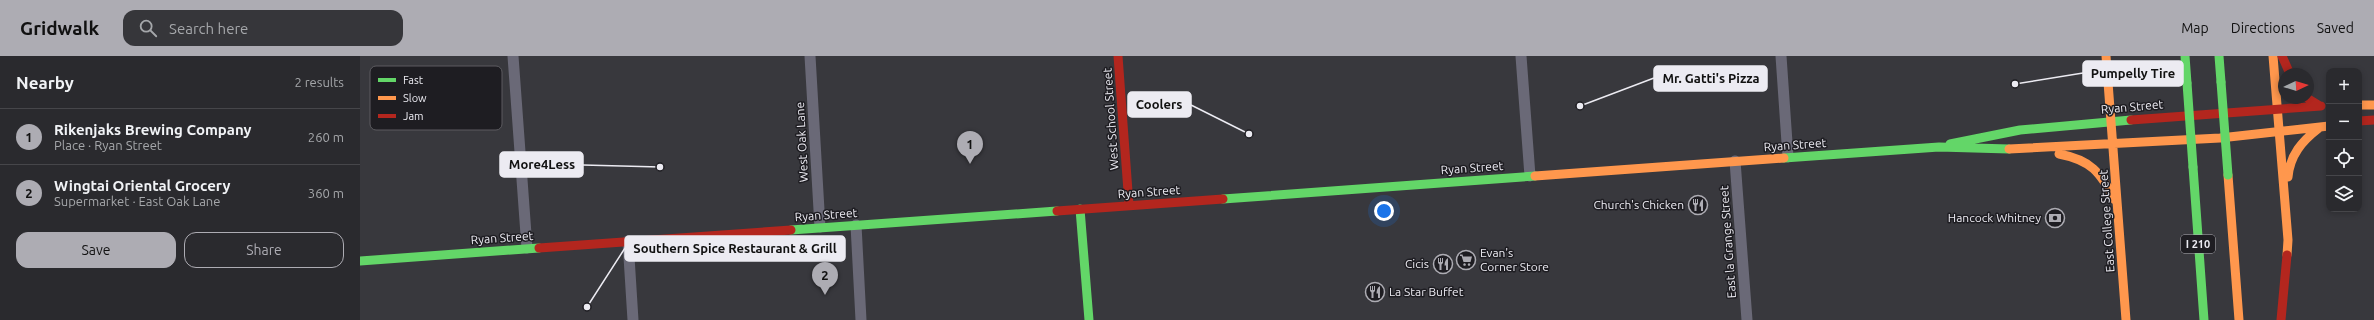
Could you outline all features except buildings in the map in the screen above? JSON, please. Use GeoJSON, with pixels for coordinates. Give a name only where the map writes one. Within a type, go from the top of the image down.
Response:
{"type":"FeatureCollection","features":[{"type":"Feature","properties":{"kind":"main road","name":"West School Street"},"geometry":{"type":"LineString","coordinates":[[1118,56],[1129,205]]}},
{"type":"Feature","properties":{"kind":"main road","name":"East College Street"},"geometry":{"type":"LineString","coordinates":[[2106,56],[2114,145],[2126,320]]}},
{"type":"Feature","properties":{"kind":"main road","name":"I 210"},"geometry":{"type":"LineString","coordinates":[[2185,56],[2204,320]]}},
{"type":"Feature","properties":{"kind":"main road","name":"I 210"},"geometry":{"type":"LineString","coordinates":[[2219,56],[2239,320]]}},
{"type":"Feature","properties":{"kind":"main road"},"geometry":{"type":"LineString","coordinates":[[2273,56],[2276,108],[2288,240],[2281,320]]}},
{"type":"Feature","properties":{"kind":"main road"},"geometry":{"type":"LineString","coordinates":[[2282,56],[2287,68]]}},
{"type":"Feature","properties":{"kind":"main road"},"geometry":{"type":"LineString","coordinates":[[2314,101],[2325,106]]}},
{"type":"Feature","properties":{"kind":"main road"},"geometry":{"type":"LineString","coordinates":[[2362,106],[2374,105]]}},
{"type":"Feature","properties":{"kind":"main road","name":"Ryan Street"},"geometry":{"type":"LineString","coordinates":[[1939,147],[1980,136],[2038,127],[2276,108],[2325,106]]}},
{"type":"Feature","properties":{"kind":"main road"},"geometry":{"type":"LineString","coordinates":[[2362,121],[2374,120]]}},
{"type":"Feature","properties":{"kind":"main road","name":"Ryan Street"},"geometry":{"type":"LineString","coordinates":[[360,261],[1939,147],[1989,151],[2035,150],[2279,133],[2326,127]]}},
{"type":"Feature","properties":{"kind":"main road"},"geometry":{"type":"LineString","coordinates":[[2286,207],[2288,173],[2292,156],[2299,144],[2319,128]]}},
{"type":"Feature","properties":{"kind":"main road"},"geometry":{"type":"LineString","coordinates":[[2035,150],[2075,156],[2088,161],[2101,174],[2118,205]]}},
{"type":"Feature","properties":{"kind":"main road"},"geometry":{"type":"LineString","coordinates":[[1080,208],[1089,320]]}},
{"type":"Feature","properties":{"kind":"street"},"geometry":{"type":"LineString","coordinates":[[513,56],[527,248]]}},
{"type":"Feature","properties":{"kind":"street","name":"West Oak Lane"},"geometry":{"type":"LineString","coordinates":[[810,56],[820,227]]}},
{"type":"Feature","properties":{"kind":"street"},"geometry":{"type":"LineString","coordinates":[[1521,56],[1530,176]]}},
{"type":"Feature","properties":{"kind":"street"},"geometry":{"type":"LineString","coordinates":[[1780,56],[1788,158]]}},
{"type":"Feature","properties":{"kind":"street","name":"East la Grange Street"},"geometry":{"type":"LineString","coordinates":[[1735,161],[1747,320]]}},
{"type":"Feature","properties":{"kind":"street"},"geometry":{"type":"LineString","coordinates":[[856,225],[861,320]]}},
{"type":"Feature","properties":{"kind":"street"},"geometry":{"type":"LineString","coordinates":[[628,241],[633,320]]}},
{"type":"Feature","properties":{"kind":"traffic: fast"},"geometry":{"type":"LineString","coordinates":[[2185,56],[2187,83]]}},
{"type":"Feature","properties":{"kind":"traffic: fast"},"geometry":{"type":"LineString","coordinates":[[2219,56],[2221,82]]}},
{"type":"Feature","properties":{"kind":"traffic: fast"},"geometry":{"type":"LineString","coordinates":[[2221,82],[2228,175]]}},
{"type":"Feature","properties":{"kind":"traffic: fast"},"geometry":{"type":"LineString","coordinates":[[2187,83],[2193,167]]}},
{"type":"Feature","properties":{"kind":"traffic: fast"},"geometry":{"type":"LineString","coordinates":[[1950,144],[2020,130],[2131,120]]}},
{"type":"Feature","properties":{"kind":"traffic: fast"},"geometry":{"type":"LineString","coordinates":[[1784,158],[1939,147],[2009,149]]}},
{"type":"Feature","properties":{"kind":"traffic: fast"},"geometry":{"type":"LineString","coordinates":[[2193,167],[2204,320]]}},
{"type":"Feature","properties":{"kind":"traffic: fast"},"geometry":{"type":"LineString","coordinates":[[1223,199],[1535,176]]}},
{"type":"Feature","properties":{"kind":"traffic: fast"},"geometry":{"type":"LineString","coordinates":[[1080,209],[1089,320]]}},
{"type":"Feature","properties":{"kind":"traffic: fast"},"geometry":{"type":"LineString","coordinates":[[791,230],[1057,211]]}},
{"type":"Feature","properties":{"kind":"traffic: fast"},"geometry":{"type":"LineString","coordinates":[[360,261],[539,248]]}},
{"type":"Feature","properties":{"kind":"traffic: slow"},"geometry":{"type":"LineString","coordinates":[[2106,56],[2126,320]]}},
{"type":"Feature","properties":{"kind":"traffic: slow"},"geometry":{"type":"LineString","coordinates":[[2273,56],[2288,240],[2287,255]]}},
{"type":"Feature","properties":{"kind":"traffic: slow"},"geometry":{"type":"LineString","coordinates":[[2362,105],[2374,105]]}},
{"type":"Feature","properties":{"kind":"traffic: slow"},"geometry":{"type":"LineString","coordinates":[[2009,149],[2220,138],[2326,126]]}},
{"type":"Feature","properties":{"kind":"traffic: slow"},"geometry":{"type":"LineString","coordinates":[[2288,177],[2294,155],[2302,143],[2319,128]]}},
{"type":"Feature","properties":{"kind":"traffic: slow"},"geometry":{"type":"LineString","coordinates":[[2059,154],[2087,164],[2099,175],[2115,200]]}},
{"type":"Feature","properties":{"kind":"traffic: slow"},"geometry":{"type":"LineString","coordinates":[[1535,176],[1784,158]]}},
{"type":"Feature","properties":{"kind":"traffic: slow"},"geometry":{"type":"LineString","coordinates":[[2228,175],[2239,320]]}},
{"type":"Feature","properties":{"kind":"traffic: jam"},"geometry":{"type":"LineString","coordinates":[[1118,56],[1129,205]]}},
{"type":"Feature","properties":{"kind":"traffic: jam"},"geometry":{"type":"LineString","coordinates":[[2282,56],[2287,68]]}},
{"type":"Feature","properties":{"kind":"traffic: jam"},"geometry":{"type":"LineString","coordinates":[[2314,102],[2320,106]]}},
{"type":"Feature","properties":{"kind":"traffic: jam"},"geometry":{"type":"LineString","coordinates":[[2131,120],[2321,106]]}},
{"type":"Feature","properties":{"kind":"traffic: jam"},"geometry":{"type":"LineString","coordinates":[[2362,121],[2374,120]]}},
{"type":"Feature","properties":{"kind":"traffic: jam"},"geometry":{"type":"LineString","coordinates":[[1057,211],[1223,199]]}},
{"type":"Feature","properties":{"kind":"traffic: jam"},"geometry":{"type":"LineString","coordinates":[[539,248],[791,230]]}},
{"type":"Feature","properties":{"kind":"traffic: jam"},"geometry":{"type":"LineString","coordinates":[[2281,320],[2287,255]]}},
{"type":"Feature","properties":{"kind":"place","name":"Pumpelly Tire"},"geometry":{"type":"Point","coordinates":[2015,84]}},
{"type":"Feature","properties":{"kind":"place","name":"Mr. Gatti's Pizza"},"geometry":{"type":"Point","coordinates":[1580,106]}},
{"type":"Feature","properties":{"kind":"place","name":"Coolers"},"geometry":{"type":"Point","coordinates":[1249,134]}},
{"type":"Feature","properties":{"kind":"place","name":"Rikenjaks Brewing Company"},"geometry":{"type":"Point","coordinates":[970,164]}},
{"type":"Feature","properties":{"kind":"place","name":"More4Less"},"geometry":{"type":"Point","coordinates":[660,167]}},
{"type":"Feature","properties":{"kind":"place","name":"Church's Chicken"},"geometry":{"type":"Point","coordinates":[1698,205]}},
{"type":"Feature","properties":{"kind":"place","name":"Hancock Whitney"},"geometry":{"type":"Point","coordinates":[2055,218]}},
{"type":"Feature","properties":{"kind":"place","name":"Evan's Corner Store"},"geometry":{"type":"Point","coordinates":[1466,260]}},
{"type":"Feature","properties":{"kind":"place","name":"Cicis"},"geometry":{"type":"Point","coordinates":[1443,264]}},
{"type":"Feature","properties":{"kind":"place","name":"La Star Buffet"},"geometry":{"type":"Point","coordinates":[1375,292]}},
{"type":"Feature","properties":{"kind":"place","name":"Wingtai Oriental Grocery"},"geometry":{"type":"Point","coordinates":[825,295]}},
{"type":"Feature","properties":{"kind":"place","name":"Southern Spice Restaurant & Grill"},"geometry":{"type":"Point","coordinates":[587,307]}}]}
